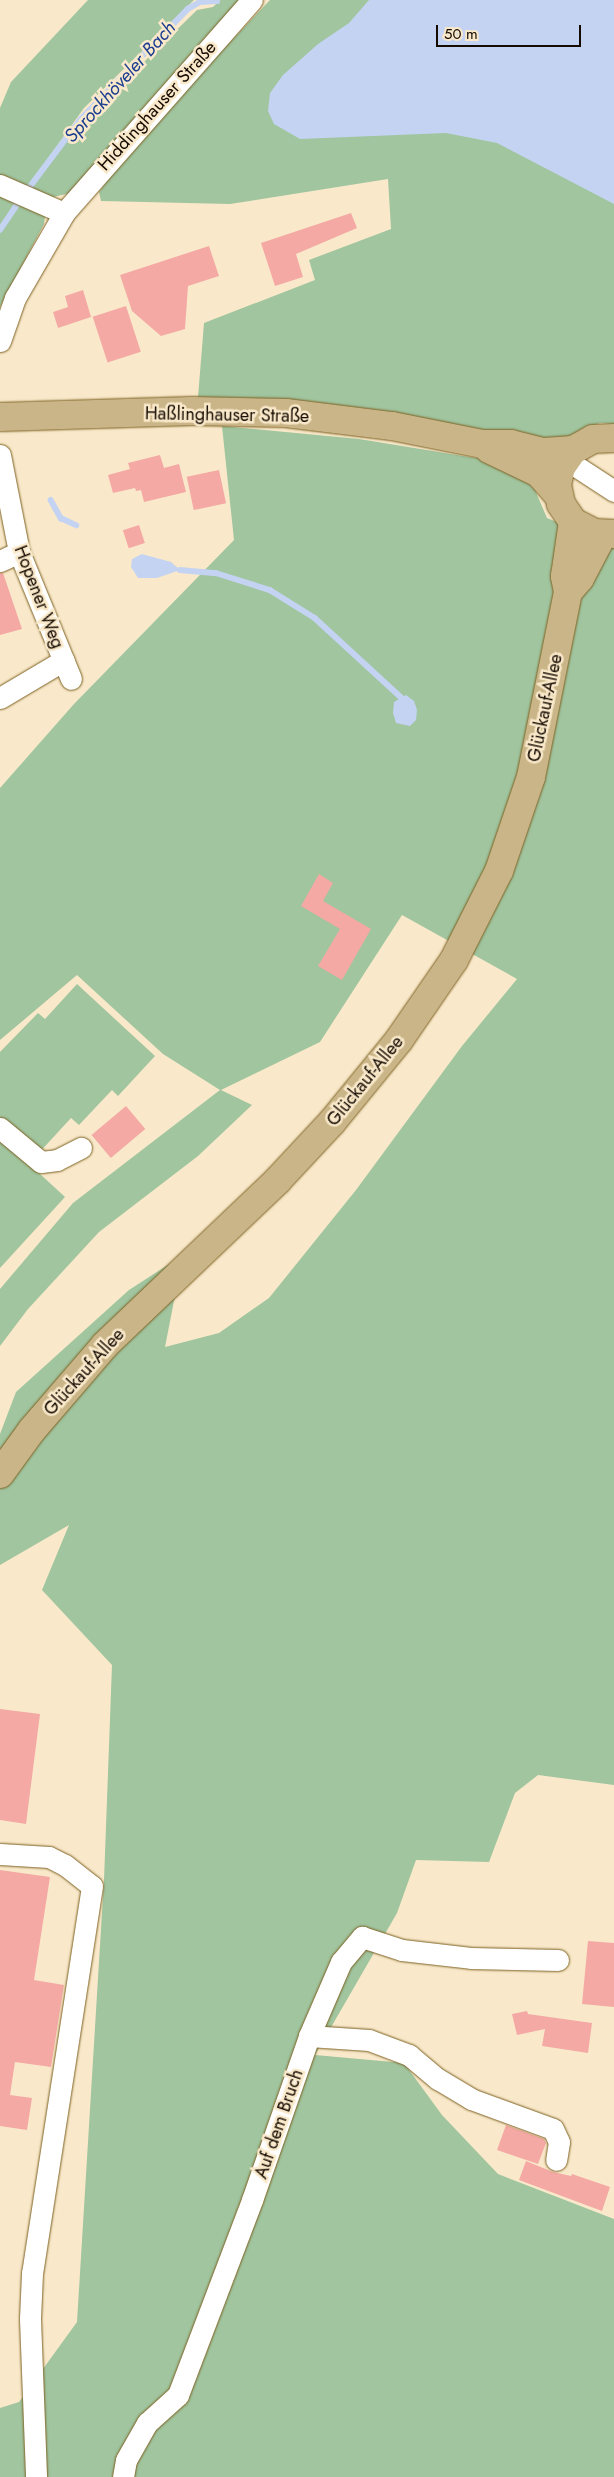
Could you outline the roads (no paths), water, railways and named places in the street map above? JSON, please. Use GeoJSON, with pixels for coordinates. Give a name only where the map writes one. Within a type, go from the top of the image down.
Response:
{"type":"FeatureCollection","features":[{"type":"Feature","properties":{"kind":"main road","name":"Haßlinghauser Straße"},"geometry":{"type":"LineString","coordinates":[[0,417],[192,411],[286,413],[392,426],[482,444],[511,444],[544,452],[569,455]]}},
{"type":"Feature","properties":{"kind":"main road"},"geometry":{"type":"LineString","coordinates":[[609,534],[587,531],[573,522],[566,514],[558,494],[558,476],[569,455],[593,439],[614,438]]}},
{"type":"Feature","properties":{"kind":"main road","name":"Haßlinghauser Straße"},"geometry":{"type":"LineString","coordinates":[[482,444],[539,473],[558,494]]}},
{"type":"Feature","properties":{"kind":"main road","name":"Glückauf-Allee"},"geometry":{"type":"LineString","coordinates":[[0,1474],[32,1430],[105,1345],[277,1181],[332,1122],[399,1040],[454,960],[499,871],[531,776],[568,592],[565,576],[573,522]]}},
{"type":"Feature","properties":{"kind":"main road","name":"Glückauf-Allee"},"geometry":{"type":"LineString","coordinates":[[568,592],[609,534]]}},
{"type":"Feature","properties":{"kind":"street","name":"Hiddinghauser Straße"},"geometry":{"type":"LineString","coordinates":[[0,341],[15,298],[64,213],[252,0]]}},
{"type":"Feature","properties":{"kind":"street"},"geometry":{"type":"LineString","coordinates":[[14,192],[64,213]]}},
{"type":"Feature","properties":{"kind":"street","name":"Hopener Weg"},"geometry":{"type":"LineString","coordinates":[[0,455],[19,552],[68,669],[0,698]]}},
{"type":"Feature","properties":{"kind":"street"},"geometry":{"type":"LineString","coordinates":[[569,455],[614,492]]}},
{"type":"Feature","properties":{"kind":"street"},"geometry":{"type":"LineString","coordinates":[[0,562],[19,552]]}},
{"type":"Feature","properties":{"kind":"street"},"geometry":{"type":"LineString","coordinates":[[0,1128],[41,1162],[57,1160],[81,1148]]}},
{"type":"Feature","properties":{"kind":"street"},"geometry":{"type":"LineString","coordinates":[[0,1854],[49,1858],[65,1865],[92,1886],[32,2273],[30,2320],[36,2477]]}},
{"type":"Feature","properties":{"kind":"street","name":"Auf dem Bruch"},"geometry":{"type":"LineString","coordinates":[[123,2477],[126,2460],[147,2423],[178,2395],[256,2192],[309,2036],[341,1962],[362,1936],[402,1950],[471,1958],[558,1960]]}},
{"type":"Feature","properties":{"kind":"street"},"geometry":{"type":"LineString","coordinates":[[309,2036],[369,2040],[409,2055],[438,2079],[471,2099],[553,2129],[559,2142],[556,2160]]}},
{"type":"Feature","properties":{"kind":"water"},"geometry":{"type":"Polygon","coordinates":[[[369,0],[614,0],[614,204],[497,143],[446,133],[300,139],[274,124],[268,111],[270,93],[283,75],[318,44],[349,23],[369,0]]]}},
{"type":"Feature","properties":{"kind":"water"},"geometry":{"type":"Polygon","coordinates":[[[142,554],[171,562],[180,570],[157,578],[138,578],[131,567],[132,559],[142,554]]]}},
{"type":"Feature","properties":{"kind":"water"},"geometry":{"type":"Polygon","coordinates":[[[406,695],[414,701],[417,710],[416,720],[410,726],[396,723],[393,713],[394,702],[406,695]]]}},
{"type":"Feature","properties":{"kind":"waterway","name":"Sprockhöveler Bach"},"geometry":{"type":"LineString","coordinates":[[26,192],[80,120],[188,9],[200,2],[217,1]]}},
{"type":"Feature","properties":{"kind":"waterway","name":"Sprockhöveler Bach"},"geometry":{"type":"LineString","coordinates":[[0,230],[21,199]]}},
{"type":"Feature","properties":{"kind":"waterway"},"geometry":{"type":"LineString","coordinates":[[51,500],[61,518],[76,525]]}},
{"type":"Feature","properties":{"kind":"waterway"},"geometry":{"type":"LineString","coordinates":[[180,570],[216,573],[270,590],[315,618],[401,697]]}}]}
